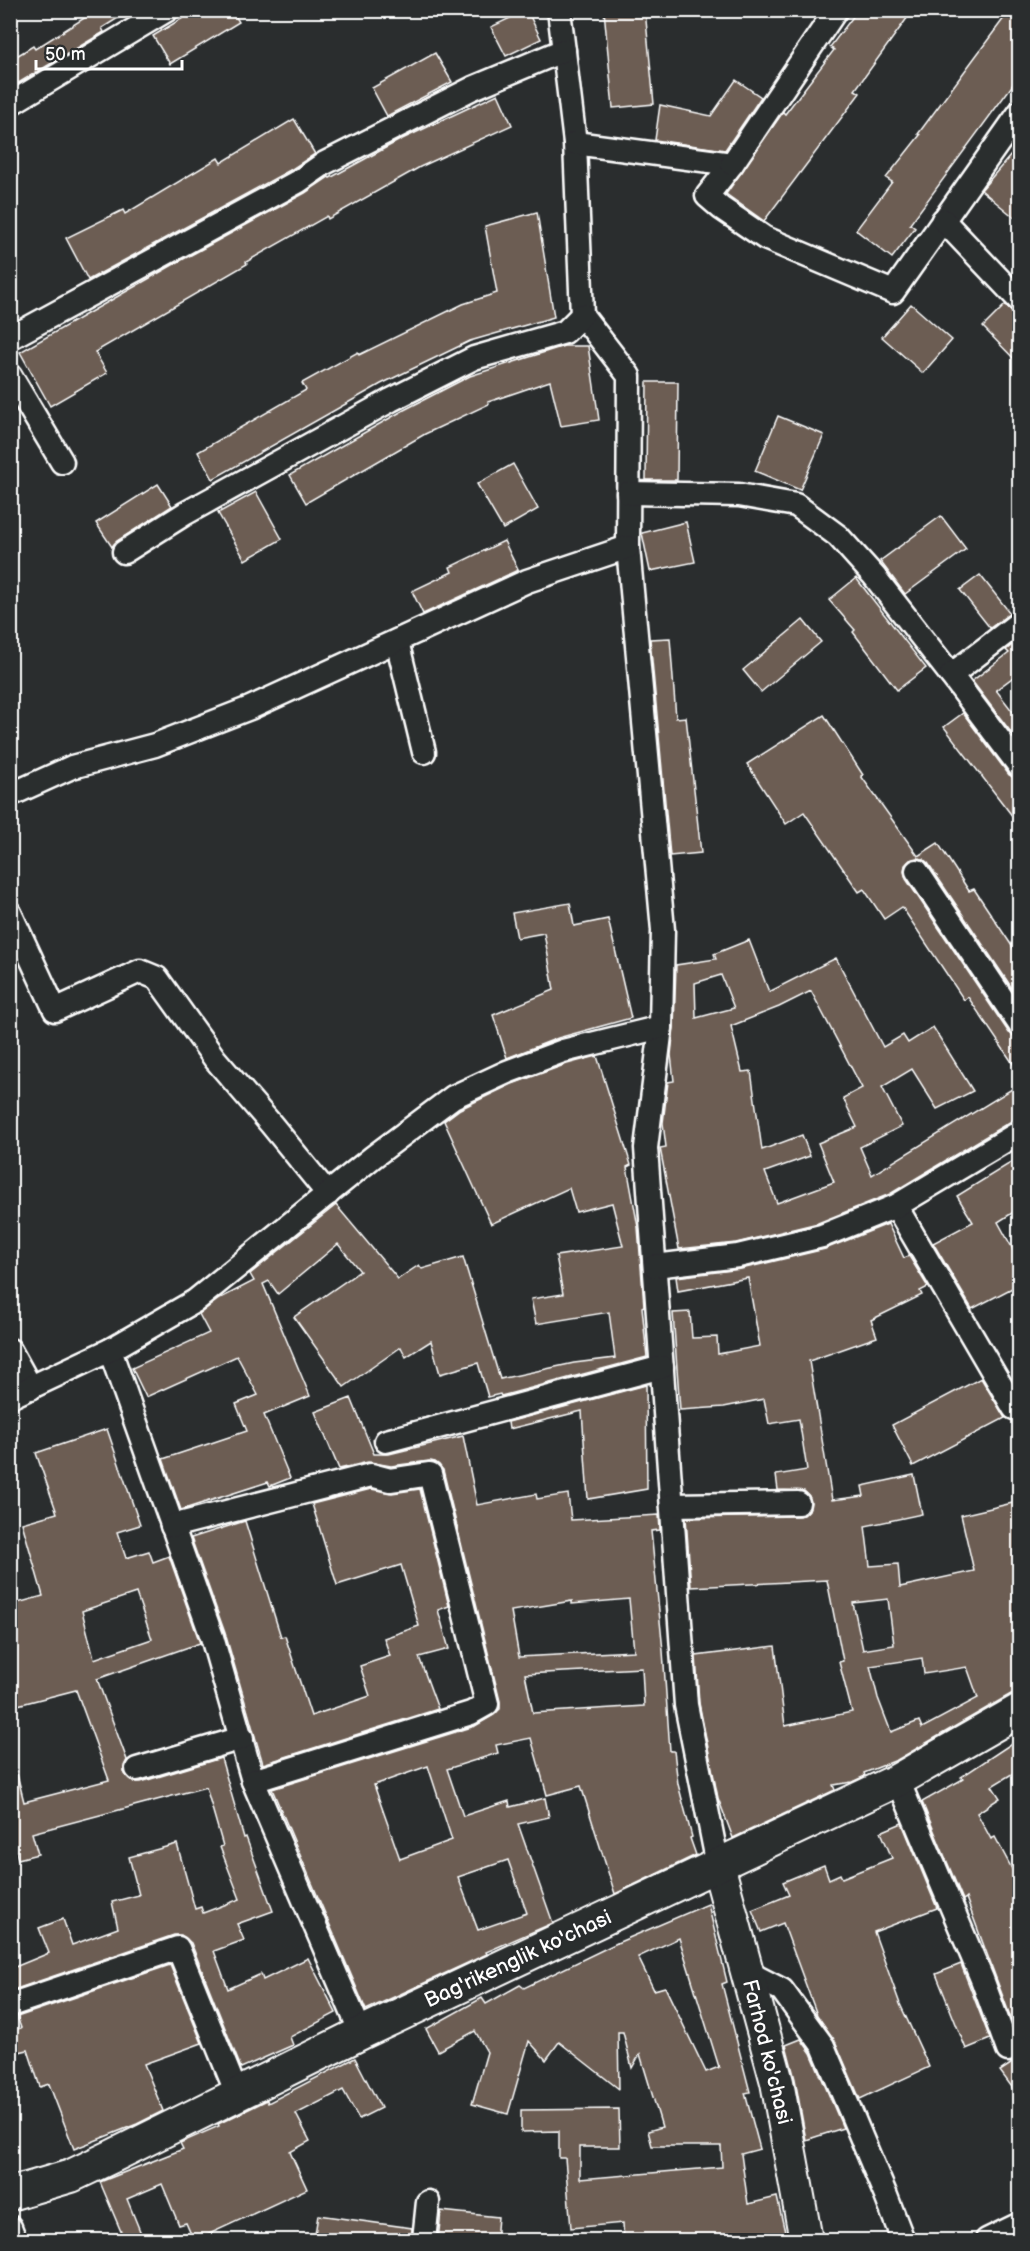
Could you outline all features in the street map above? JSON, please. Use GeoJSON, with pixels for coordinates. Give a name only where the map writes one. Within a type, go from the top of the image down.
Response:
{"type":"FeatureCollection","features":[{"type":"Feature","properties":{"kind":"main road","name":"Bag'rikenglik ko'chasi"},"geometry":{"type":"LineString","coordinates":[[10,2194],[71,2175],[361,2033],[898,1780],[1020,1710]]}},
{"type":"Feature","properties":{"kind":"main road","name":"Farhod ko'chasi"},"geometry":{"type":"LineString","coordinates":[[718,1865],[777,2082],[806,2241]]}},
{"type":"Feature","properties":{"kind":"street"},"geometry":{"type":"LineString","coordinates":[[10,104],[167,10]]}},
{"type":"Feature","properties":{"kind":"street"},"geometry":{"type":"LineString","coordinates":[[559,10],[575,143],[582,315],[629,376],[628,547],[663,930],[661,1027],[646,1148],[686,1705],[718,1865]]}},
{"type":"Feature","properties":{"kind":"street"},"geometry":{"type":"LineString","coordinates":[[836,10],[732,164],[707,196],[765,238],[893,292],[1020,112]]}},
{"type":"Feature","properties":{"kind":"street"},"geometry":{"type":"LineString","coordinates":[[10,338],[299,181],[325,163],[473,88],[564,50]]}},
{"type":"Feature","properties":{"kind":"street"},"geometry":{"type":"LineString","coordinates":[[575,143],[732,164]]}},
{"type":"Feature","properties":{"kind":"street"},"geometry":{"type":"LineString","coordinates":[[943,220],[1020,300]]}},
{"type":"Feature","properties":{"kind":"street"},"geometry":{"type":"LineString","coordinates":[[124,552],[186,513],[391,399],[474,358],[565,332],[582,315]]}},
{"type":"Feature","properties":{"kind":"street"},"geometry":{"type":"LineString","coordinates":[[10,375],[62,462]]}},
{"type":"Feature","properties":{"kind":"street"},"geometry":{"type":"LineString","coordinates":[[628,493],[739,495],[796,505],[838,536],[874,576],[1020,767]]}},
{"type":"Feature","properties":{"kind":"street"},"geometry":{"type":"LineString","coordinates":[[10,795],[72,768],[155,745],[239,712],[527,581],[628,547]]}},
{"type":"Feature","properties":{"kind":"street"},"geometry":{"type":"LineString","coordinates":[[951,675],[1020,622]]}},
{"type":"Feature","properties":{"kind":"street"},"geometry":{"type":"LineString","coordinates":[[397,641],[424,752]]}},
{"type":"Feature","properties":{"kind":"street"},"geometry":{"type":"LineString","coordinates":[[917,871],[1020,1025]]}},
{"type":"Feature","properties":{"kind":"street"},"geometry":{"type":"LineString","coordinates":[[11,915],[56,1010],[140,971],[157,978],[214,1059],[328,1194]]}},
{"type":"Feature","properties":{"kind":"street"},"geometry":{"type":"LineString","coordinates":[[10,1397],[110,1350],[195,1301],[453,1097],[507,1072],[563,1051],[661,1027]]}},
{"type":"Feature","properties":{"kind":"street"},"geometry":{"type":"LineString","coordinates":[[655,1266],[738,1256],[822,1236],[896,1206],[1020,1132]]}},
{"type":"Feature","properties":{"kind":"street"},"geometry":{"type":"LineString","coordinates":[[896,1206],[1014,1408]]}},
{"type":"Feature","properties":{"kind":"street"},"geometry":{"type":"LineString","coordinates":[[10,1350],[31,1388]]}},
{"type":"Feature","properties":{"kind":"street"},"geometry":{"type":"LineString","coordinates":[[110,1350],[212,1637],[253,1781],[361,2033]]}},
{"type":"Feature","properties":{"kind":"street"},"geometry":{"type":"LineString","coordinates":[[386,1441],[662,1367]]}},
{"type":"Feature","properties":{"kind":"street"},"geometry":{"type":"LineString","coordinates":[[172,1526],[371,1475],[390,1480],[430,1474],[487,1704],[471,1713],[253,1781]]}},
{"type":"Feature","properties":{"kind":"street"},"geometry":{"type":"LineString","coordinates":[[672,1505],[798,1503]]}},
{"type":"Feature","properties":{"kind":"street"},"geometry":{"type":"LineString","coordinates":[[137,1768],[242,1738]]}},
{"type":"Feature","properties":{"kind":"street"},"geometry":{"type":"LineString","coordinates":[[898,1780],[982,1978],[1008,2050],[1020,2039]]}},
{"type":"Feature","properties":{"kind":"street"},"geometry":{"type":"LineString","coordinates":[[10,2005],[178,1947],[237,2094]]}},
{"type":"Feature","properties":{"kind":"street"},"geometry":{"type":"LineString","coordinates":[[747,1972],[782,1990],[823,2046],[903,2241]]}},
{"type":"Feature","properties":{"kind":"street"},"geometry":{"type":"LineString","coordinates":[[424,2241],[428,2202]]}},
{"type":"Feature","properties":{"kind":"street"},"geometry":{"type":"LineString","coordinates":[[987,2241],[1020,2224]]}},
{"type":"Feature","properties":{"kind":"street"},"geometry":{"type":"LineString","coordinates":[[10,2227],[15,2241]]}},
{"type":"Feature","properties":{"kind":"building"},"geometry":{"type":"Polygon","coordinates":[[[97,10],[131,10],[102,28],[104,32],[10,88],[10,60],[33,46],[35,49],[97,10]]]}},
{"type":"Feature","properties":{"kind":"building"},"geometry":{"type":"Polygon","coordinates":[[[196,10],[232,10],[239,22],[170,64],[153,36],[196,10]]]}},
{"type":"Feature","properties":{"kind":"building"},"geometry":{"type":"Polygon","coordinates":[[[527,10],[541,39],[506,56],[491,27],[527,10]]]}},
{"type":"Feature","properties":{"kind":"building"},"geometry":{"type":"Polygon","coordinates":[[[604,10],[645,10],[654,104],[613,108],[604,10]]]}},
{"type":"Feature","properties":{"kind":"building"},"geometry":{"type":"Polygon","coordinates":[[[858,10],[913,10],[855,90],[860,93],[764,221],[726,194],[783,112],[785,114],[834,50],[830,47],[858,10]]]}},
{"type":"Feature","properties":{"kind":"building"},"geometry":{"type":"Polygon","coordinates":[[[1010,10],[1020,10],[1020,75],[910,224],[915,228],[892,258],[856,230],[892,182],[886,178],[920,135],[918,134],[1010,10]]]}},
{"type":"Feature","properties":{"kind":"building"},"geometry":{"type":"Polygon","coordinates":[[[435,53],[452,82],[387,116],[372,88],[435,53]]]}},
{"type":"Feature","properties":{"kind":"building"},"geometry":{"type":"Polygon","coordinates":[[[736,80],[761,97],[725,150],[655,140],[660,105],[711,116],[736,80]]]}},
{"type":"Feature","properties":{"kind":"building"},"geometry":{"type":"Polygon","coordinates":[[[498,94],[512,125],[420,167],[328,219],[327,216],[95,352],[107,373],[50,406],[20,352],[305,193],[329,177],[400,140],[498,94]]]}},
{"type":"Feature","properties":{"kind":"building"},"geometry":{"type":"Polygon","coordinates":[[[294,119],[315,154],[292,169],[88,280],[66,238],[123,210],[125,214],[218,158],[221,163],[294,119]]]}},
{"type":"Feature","properties":{"kind":"building"},"geometry":{"type":"Polygon","coordinates":[[[1011,155],[1020,162],[1020,222],[981,190],[1011,155]]]}},
{"type":"Feature","properties":{"kind":"building"},"geometry":{"type":"Polygon","coordinates":[[[537,212],[554,317],[470,341],[381,384],[213,479],[198,452],[306,390],[302,383],[358,352],[359,355],[463,304],[497,293],[485,226],[537,212]]]}},
{"type":"Feature","properties":{"kind":"building"},"geometry":{"type":"Polygon","coordinates":[[[911,304],[952,340],[923,373],[882,337],[911,304]]]}},
{"type":"Feature","properties":{"kind":"building"},"geometry":{"type":"Polygon","coordinates":[[[1005,305],[1020,319],[1020,365],[983,327],[1005,305]]]}},
{"type":"Feature","properties":{"kind":"building"},"geometry":{"type":"Polygon","coordinates":[[[564,346],[588,346],[599,420],[561,426],[550,381],[488,402],[489,404],[425,434],[306,503],[290,475],[404,410],[470,376],[564,346]]]}},
{"type":"Feature","properties":{"kind":"building"},"geometry":{"type":"Polygon","coordinates":[[[647,382],[678,382],[677,480],[646,480],[647,382]]]}},
{"type":"Feature","properties":{"kind":"building"},"geometry":{"type":"Polygon","coordinates":[[[778,416],[824,435],[800,490],[755,471],[778,416]]]}},
{"type":"Feature","properties":{"kind":"building"},"geometry":{"type":"Polygon","coordinates":[[[513,464],[538,509],[503,529],[477,484],[513,464]]]}},
{"type":"Feature","properties":{"kind":"building"},"geometry":{"type":"Polygon","coordinates":[[[158,484],[172,506],[117,541],[112,547],[96,523],[158,484]]]}},
{"type":"Feature","properties":{"kind":"building"},"geometry":{"type":"Polygon","coordinates":[[[256,492],[282,539],[245,560],[218,513],[256,492]]]}},
{"type":"Feature","properties":{"kind":"building"},"geometry":{"type":"Polygon","coordinates":[[[941,516],[966,549],[905,594],[880,561],[941,516]]]}},
{"type":"Feature","properties":{"kind":"building"},"geometry":{"type":"Polygon","coordinates":[[[686,522],[695,562],[650,571],[642,533],[686,522]]]}},
{"type":"Feature","properties":{"kind":"building"},"geometry":{"type":"Polygon","coordinates":[[[504,541],[518,570],[423,614],[412,591],[452,572],[450,567],[504,541]]]}},
{"type":"Feature","properties":{"kind":"building"},"geometry":{"type":"Polygon","coordinates":[[[980,575],[1010,613],[990,628],[960,590],[980,575]]]}},
{"type":"Feature","properties":{"kind":"building"},"geometry":{"type":"Polygon","coordinates":[[[856,578],[926,668],[897,690],[853,632],[855,630],[829,600],[856,578]]]}},
{"type":"Feature","properties":{"kind":"building"},"geometry":{"type":"Polygon","coordinates":[[[803,620],[821,642],[761,692],[743,670],[803,620]]]}},
{"type":"Feature","properties":{"kind":"building"},"geometry":{"type":"Polygon","coordinates":[[[670,638],[676,718],[686,717],[701,853],[670,856],[650,639],[670,638]]]}},
{"type":"Feature","properties":{"kind":"building"},"geometry":{"type":"Polygon","coordinates":[[[1020,639],[1020,672],[996,690],[1020,721],[1020,744],[972,681],[1009,653],[1006,650],[1020,639]]]}},
{"type":"Feature","properties":{"kind":"building"},"geometry":{"type":"Polygon","coordinates":[[[963,713],[1009,775],[1020,780],[1020,826],[944,727],[963,713]]]}},
{"type":"Feature","properties":{"kind":"building"},"geometry":{"type":"Polygon","coordinates":[[[824,715],[863,775],[861,776],[918,856],[938,843],[969,891],[974,889],[1020,958],[1020,1000],[928,863],[917,858],[905,865],[906,879],[1009,1033],[1020,1038],[1020,1074],[968,997],[964,1000],[902,907],[884,919],[864,889],[859,892],[804,812],[786,824],[747,764],[824,715]]]}},
{"type":"Feature","properties":{"kind":"building"},"geometry":{"type":"Polygon","coordinates":[[[570,903],[574,926],[608,919],[631,1018],[558,1038],[507,1058],[493,1015],[554,990],[544,933],[517,938],[512,913],[570,903]]]}},
{"type":"Feature","properties":{"kind":"building"},"geometry":{"type":"Polygon","coordinates":[[[749,940],[769,992],[836,958],[883,1047],[903,1035],[908,1043],[933,1027],[973,1091],[937,1109],[912,1069],[882,1087],[902,1126],[860,1147],[872,1175],[1020,1084],[1020,1119],[1013,1120],[890,1194],[818,1223],[736,1243],[679,1249],[660,1148],[666,1147],[663,1123],[668,1082],[674,1081],[671,1055],[676,965],[716,959],[714,954],[749,940]],[[721,975],[695,983],[696,1018],[734,1008],[721,975]],[[811,991],[779,1007],[731,1026],[742,1072],[751,1071],[762,1150],[802,1135],[810,1156],[765,1172],[777,1203],[834,1182],[818,1143],[857,1127],[843,1098],[862,1088],[811,991]]]}},
{"type":"Feature","properties":{"kind":"building"},"geometry":{"type":"Polygon","coordinates":[[[597,1056],[631,1165],[627,1167],[638,1227],[647,1357],[501,1396],[500,1394],[488,1397],[478,1363],[440,1374],[431,1341],[406,1357],[401,1347],[344,1387],[294,1317],[360,1271],[338,1244],[278,1294],[269,1281],[263,1284],[310,1396],[264,1415],[290,1478],[270,1486],[268,1482],[181,1510],[163,1459],[247,1431],[236,1404],[258,1395],[237,1356],[146,1397],[132,1368],[209,1333],[199,1314],[219,1299],[254,1281],[250,1274],[336,1205],[398,1279],[419,1265],[422,1269],[463,1257],[500,1379],[574,1363],[615,1358],[609,1312],[536,1324],[531,1299],[563,1294],[556,1256],[623,1246],[612,1203],[576,1212],[569,1188],[491,1224],[444,1121],[460,1109],[512,1084],[597,1056]]]}},
{"type":"Feature","properties":{"kind":"building"},"geometry":{"type":"Polygon","coordinates":[[[1020,1157],[1020,1208],[998,1222],[1020,1262],[1020,1284],[972,1309],[933,1243],[973,1222],[957,1196],[1020,1157]]]}},
{"type":"Feature","properties":{"kind":"building"},"geometry":{"type":"Polygon","coordinates":[[[888,1224],[904,1258],[909,1256],[928,1287],[920,1291],[922,1295],[871,1320],[877,1337],[809,1361],[832,1500],[864,1496],[862,1486],[914,1475],[922,1514],[865,1526],[870,1566],[898,1564],[900,1587],[974,1571],[961,1515],[1017,1502],[1020,1514],[1020,1692],[1011,1694],[897,1760],[864,1773],[865,1776],[852,1782],[833,1785],[835,1790],[733,1838],[718,1798],[699,1703],[696,1656],[775,1646],[785,1726],[852,1712],[839,1662],[843,1661],[827,1580],[691,1587],[686,1518],[798,1516],[804,1515],[809,1510],[811,1502],[804,1491],[778,1490],[776,1475],[807,1470],[799,1419],[769,1424],[764,1399],[724,1407],[680,1410],[673,1313],[690,1312],[692,1338],[717,1337],[718,1354],[760,1346],[748,1278],[678,1291],[676,1277],[741,1269],[825,1249],[888,1224]],[[888,1599],[853,1603],[863,1650],[894,1645],[888,1599]],[[922,1658],[870,1666],[878,1698],[891,1732],[919,1721],[922,1728],[978,1698],[967,1667],[924,1674],[922,1658]]]}},
{"type":"Feature","properties":{"kind":"building"},"geometry":{"type":"Polygon","coordinates":[[[981,1378],[1005,1418],[913,1466],[892,1425],[981,1378]]]}},
{"type":"Feature","properties":{"kind":"building"},"geometry":{"type":"Polygon","coordinates":[[[646,1385],[647,1489],[588,1499],[582,1411],[509,1429],[508,1422],[646,1385]]]}},
{"type":"Feature","properties":{"kind":"building"},"geometry":{"type":"Polygon","coordinates":[[[351,1398],[374,1454],[389,1454],[463,1436],[477,1505],[536,1494],[537,1499],[568,1494],[571,1520],[659,1515],[660,1530],[651,1531],[670,1751],[674,1751],[678,1784],[696,1855],[615,1894],[581,1786],[547,1795],[531,1738],[496,1745],[498,1753],[447,1769],[463,1816],[509,1801],[510,1807],[545,1798],[549,1817],[518,1824],[553,1923],[486,1952],[487,1954],[366,2010],[272,1789],[475,1726],[500,1709],[500,1701],[443,1470],[435,1462],[429,1461],[391,1466],[368,1462],[339,1469],[315,1412],[351,1398]],[[629,1599],[572,1604],[572,1601],[511,1611],[519,1657],[634,1651],[629,1599]],[[642,1668],[525,1674],[533,1713],[644,1706],[642,1668]],[[428,1766],[374,1785],[400,1859],[452,1840],[428,1766]],[[508,1860],[458,1877],[478,1930],[527,1913],[508,1860]]]}},
{"type":"Feature","properties":{"kind":"building"},"geometry":{"type":"Polygon","coordinates":[[[107,1429],[140,1525],[117,1532],[126,1558],[149,1551],[153,1562],[169,1556],[200,1643],[97,1679],[127,1760],[124,1773],[133,1782],[141,1782],[221,1758],[244,1838],[246,1837],[273,1911],[237,1924],[244,1940],[214,1951],[228,1989],[261,1974],[263,1980],[308,1958],[336,2013],[290,2037],[293,2045],[241,2068],[191,1943],[181,1935],[174,1935],[10,1991],[10,1969],[49,1953],[39,1928],[63,1919],[72,1945],[118,1928],[112,1902],[139,1895],[129,1857],[177,1844],[195,1909],[201,1907],[203,1913],[240,1899],[220,1847],[223,1846],[206,1787],[32,1833],[38,1854],[18,1859],[10,1830],[10,1771],[16,1770],[24,1802],[109,1780],[76,1690],[10,1707],[10,1605],[43,1596],[22,1523],[57,1513],[36,1453],[107,1429]],[[136,1593],[82,1611],[94,1659],[152,1639],[136,1593]]]}},
{"type":"Feature","properties":{"kind":"building"},"geometry":{"type":"Polygon","coordinates":[[[371,1489],[392,1493],[420,1489],[449,1606],[438,1610],[449,1649],[419,1657],[438,1709],[263,1764],[225,1633],[191,1538],[245,1521],[281,1637],[285,1636],[311,1716],[370,1696],[360,1666],[390,1656],[384,1638],[419,1626],[401,1565],[337,1585],[312,1504],[371,1489]]]}},
{"type":"Feature","properties":{"kind":"building"},"geometry":{"type":"Polygon","coordinates":[[[1020,1738],[1020,1769],[992,1786],[1000,1798],[977,1813],[991,1839],[995,1837],[1020,1884],[1020,2015],[1012,2021],[966,1898],[963,1900],[922,1802],[963,1779],[961,1777],[1020,1738]]]}},
{"type":"Feature","properties":{"kind":"building"},"geometry":{"type":"Polygon","coordinates":[[[902,1823],[937,1908],[874,1932],[900,2004],[929,2067],[860,2099],[835,2041],[817,2015],[783,1923],[761,1932],[752,1910],[789,1895],[783,1882],[824,1865],[829,1879],[840,1874],[842,1878],[892,1858],[881,1832],[902,1823]]]}},
{"type":"Feature","properties":{"kind":"building"},"geometry":{"type":"Polygon","coordinates":[[[708,1904],[727,1982],[722,1984],[750,2092],[745,2093],[760,2149],[741,2154],[748,2204],[777,2197],[787,2241],[758,2241],[757,2237],[741,2241],[624,2241],[623,2223],[571,2228],[565,2158],[559,2158],[559,2131],[521,2132],[521,2110],[619,2109],[620,2147],[580,2147],[580,2179],[722,2167],[721,2146],[652,2146],[648,2131],[662,2127],[640,2054],[632,2068],[623,2032],[618,2032],[619,2089],[559,2042],[546,2060],[529,2041],[508,2114],[472,2104],[487,2052],[475,2031],[438,2051],[426,2029],[482,1998],[486,2004],[520,1985],[524,1988],[617,1943],[708,1904]],[[679,1938],[638,1957],[654,1990],[665,1987],[706,2072],[719,2067],[679,1938]]]}},
{"type":"Feature","properties":{"kind":"building"},"geometry":{"type":"Polygon","coordinates":[[[961,1964],[990,2039],[966,2049],[936,1974],[961,1964]]]}},
{"type":"Feature","properties":{"kind":"building"},"geometry":{"type":"Polygon","coordinates":[[[170,1965],[202,2043],[144,2064],[163,2111],[74,2149],[49,2084],[40,2087],[28,2050],[10,2054],[10,2031],[21,2028],[17,2017],[170,1965]]]}},
{"type":"Feature","properties":{"kind":"building"},"geometry":{"type":"Polygon","coordinates":[[[801,2039],[811,2053],[843,2128],[806,2140],[795,2079],[786,2045],[801,2039]]]}},
{"type":"Feature","properties":{"kind":"building"},"geometry":{"type":"Polygon","coordinates":[[[355,2058],[381,2108],[359,2119],[343,2090],[296,2114],[310,2141],[290,2152],[307,2189],[194,2241],[186,2223],[179,2225],[162,2184],[127,2199],[144,2241],[125,2241],[100,2182],[183,2149],[180,2143],[219,2126],[218,2124],[267,2100],[268,2103],[355,2058]]]}},
{"type":"Feature","properties":{"kind":"building"},"geometry":{"type":"Polygon","coordinates":[[[1020,2058],[1020,2098],[1000,2071],[1020,2058]]]}},
{"type":"Feature","properties":{"kind":"building"},"geometry":{"type":"Polygon","coordinates":[[[441,2211],[498,2217],[496,2241],[438,2241],[441,2211]]]}},
{"type":"Feature","properties":{"kind":"building"},"geometry":{"type":"Polygon","coordinates":[[[318,2215],[412,2228],[411,2241],[314,2241],[318,2215]]]}}]}
